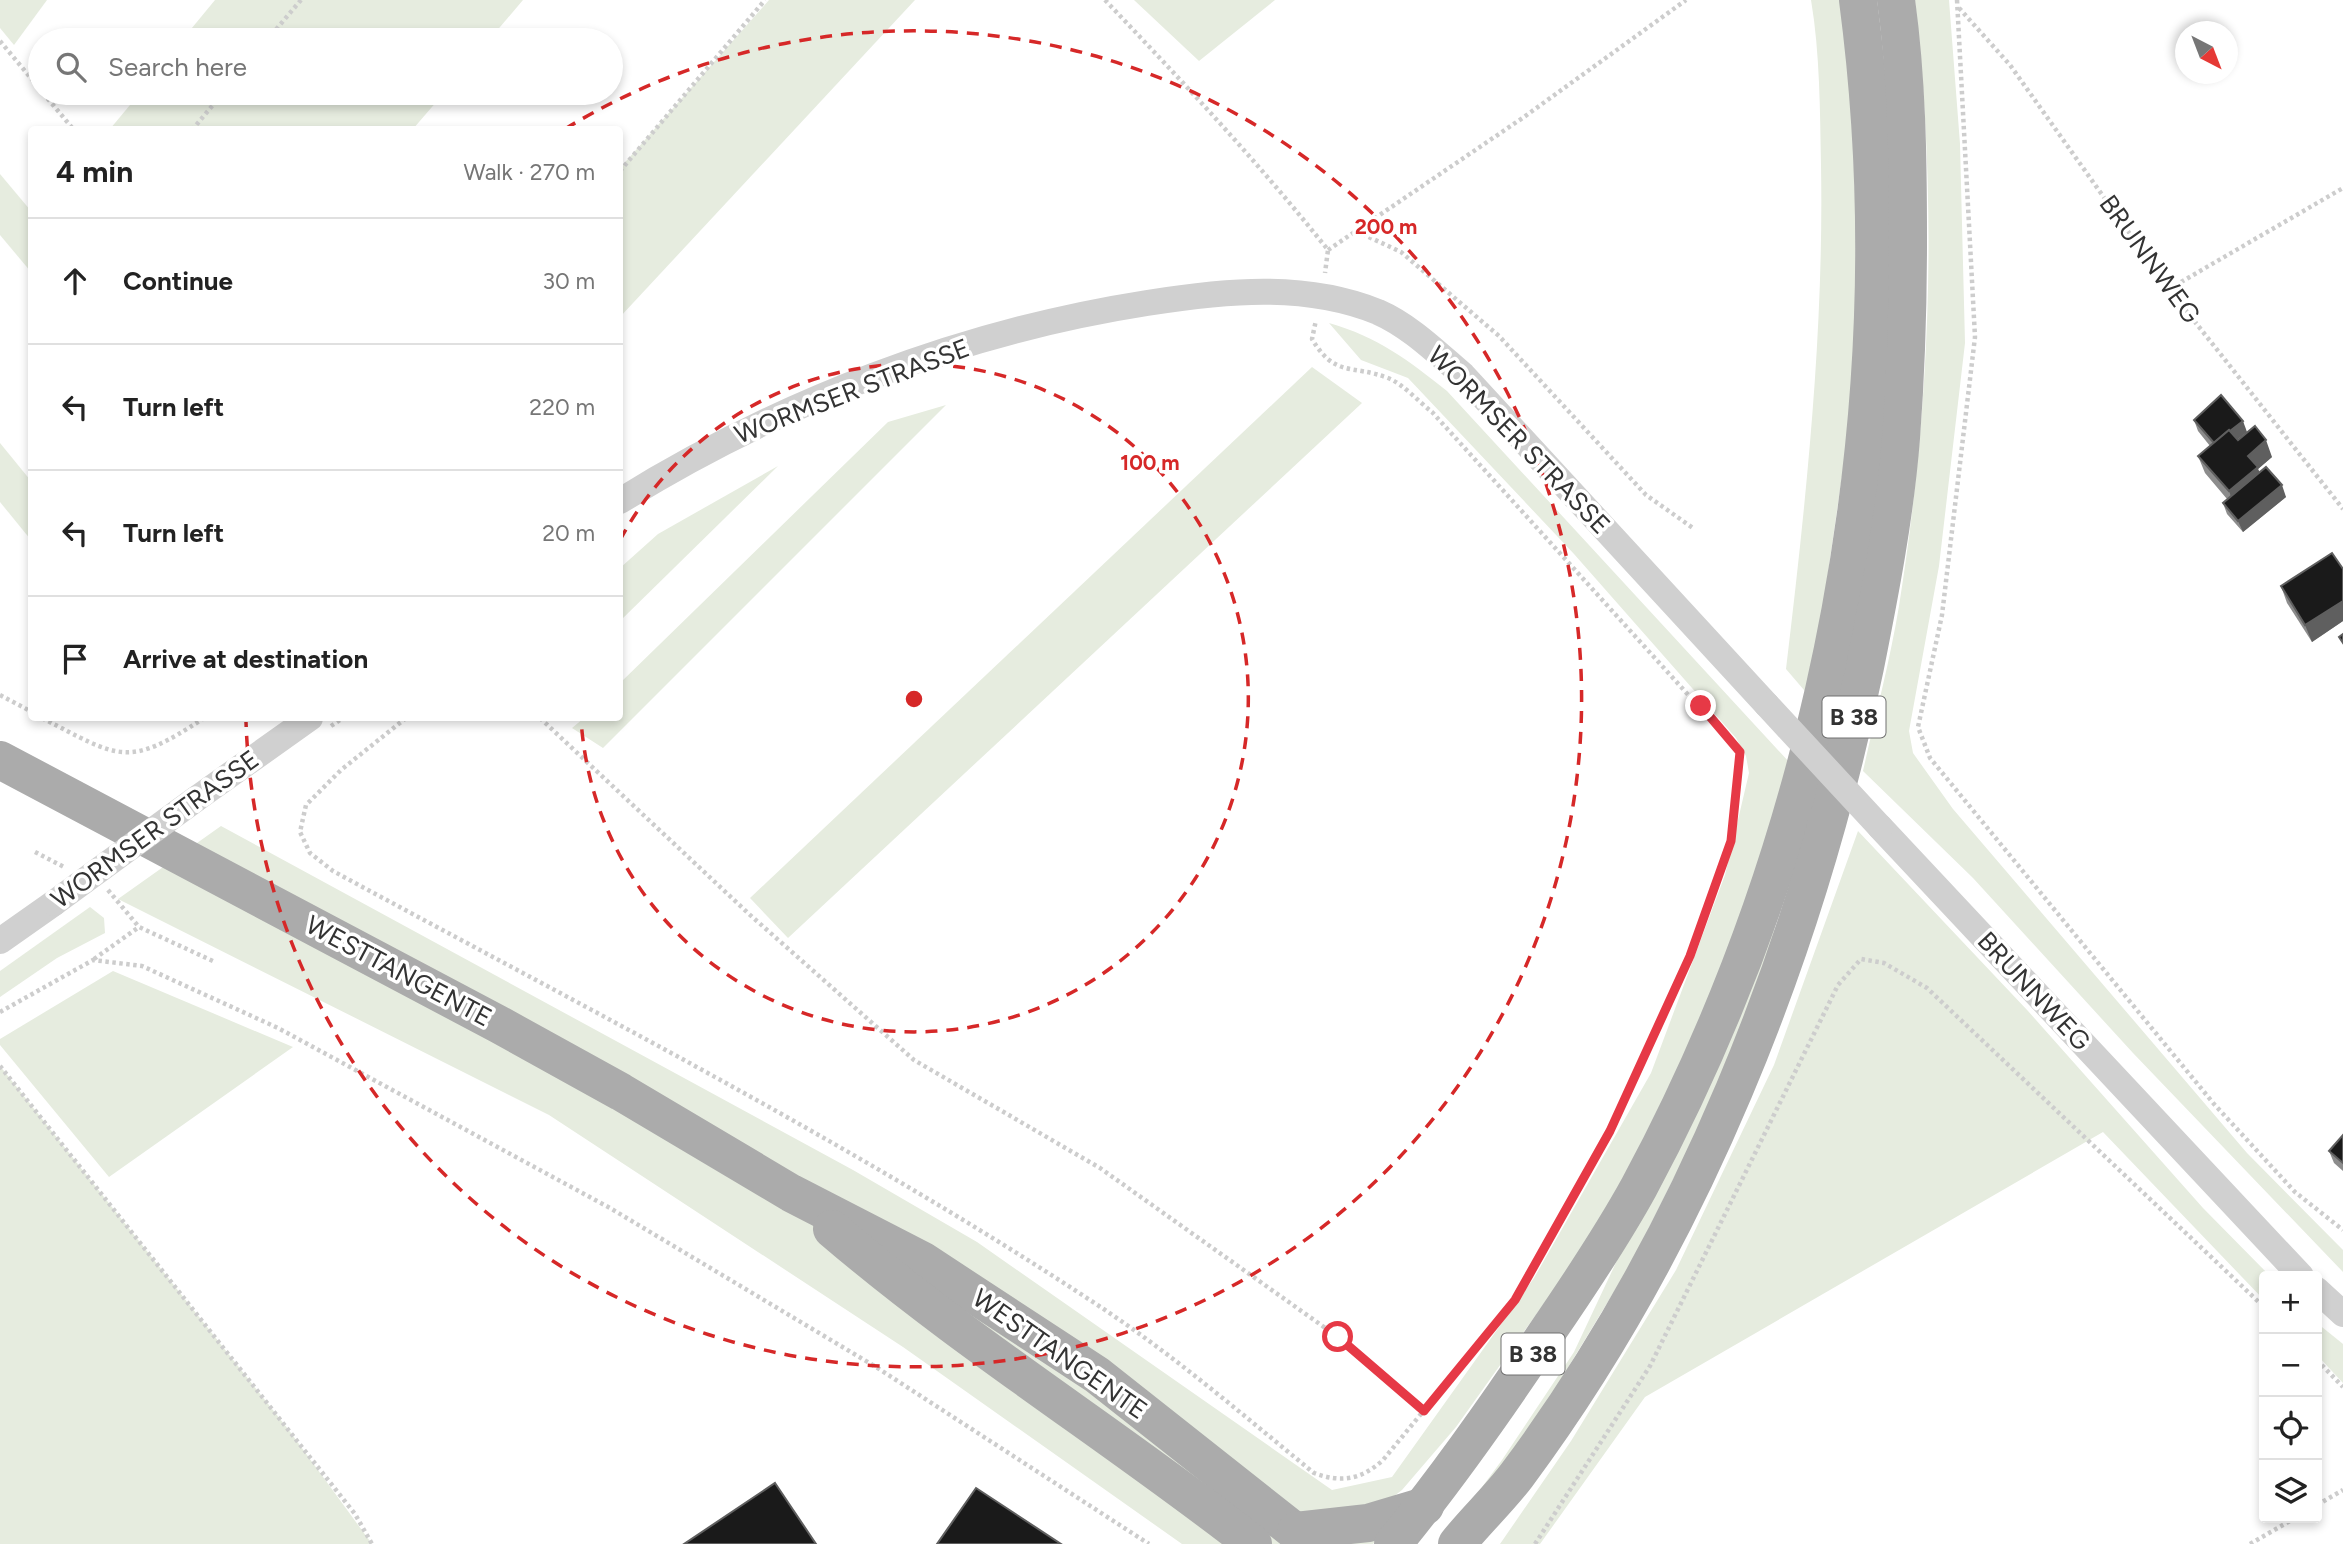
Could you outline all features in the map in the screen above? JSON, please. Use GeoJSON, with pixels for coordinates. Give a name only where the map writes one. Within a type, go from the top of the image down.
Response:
{"type":"FeatureCollection","features":[{"type":"Feature","properties":{"kind":"main road","name":"B 38"},"geometry":{"type":"LineString","coordinates":[[1393,1544],[1424,1506],[1533,1354],[1638,1189],[1706,1050],[1753,935],[1786,833],[1818,716],[1840,605],[1865,424],[1872,304],[1872,179],[1865,50],[1858,0]]}},
{"type":"Feature","properties":{"kind":"main road","name":"B 38"},"geometry":{"type":"LineString","coordinates":[[1457,1544],[1514,1479],[1580,1381],[1635,1289],[1704,1159],[1787,954],[1819,854],[1852,732],[1876,611],[1901,440],[1908,313],[1908,177],[1901,37],[1896,0]]}},
{"type":"Feature","properties":{"kind":"main road","name":"WESTTANGENTE"},"geometry":{"type":"LineString","coordinates":[[0,760],[498,1024],[632,1098],[790,1193],[886,1239],[1012,1317],[1097,1375],[1304,1537]]}},
{"type":"Feature","properties":{"kind":"main road","name":"WESTTANGENTE"},"geometry":{"type":"LineString","coordinates":[[790,1193],[934,1311],[1173,1482],[1253,1544]]}},
{"type":"Feature","properties":{"kind":"main road","name":"B 38"},"geometry":{"type":"LineString","coordinates":[[1492,1544],[1514,1479]]}},
{"type":"Feature","properties":{"kind":"main road"},"geometry":{"type":"LineString","coordinates":[[1304,1537],[1424,1506]]}},
{"type":"Feature","properties":{"kind":"street","name":"WORMSER STRASSE"},"geometry":{"type":"LineString","coordinates":[[623,499],[699,452],[798,406],[907,363],[1016,329],[1123,306],[1213,292],[1266,290],[1321,296],[1378,312],[1417,335],[1462,375],[1767,705]]}},
{"type":"Feature","properties":{"kind":"street","name":"BRUNNWEG"},"geometry":{"type":"LineString","coordinates":[[1767,705],[2296,1271]]}},
{"type":"Feature","properties":{"kind":"street","name":"WORMSER STRASSE"},"geometry":{"type":"LineString","coordinates":[[0,941],[306,721]]}},
{"type":"Feature","properties":{"kind":"street"},"geometry":{"type":"LineString","coordinates":[[2322,1295],[2343,1314]]}},
{"type":"Feature","properties":{"kind":"path"},"geometry":{"type":"LineString","coordinates":[[277,28],[300,0]]}},
{"type":"Feature","properties":{"kind":"path"},"geometry":{"type":"LineString","coordinates":[[623,167],[765,0]]}},
{"type":"Feature","properties":{"kind":"path"},"geometry":{"type":"LineString","coordinates":[[1105,0],[1203,103],[1328,250],[1325,276]]}},
{"type":"Feature","properties":{"kind":"path"},"geometry":{"type":"LineString","coordinates":[[1328,250],[1524,117],[1686,0]]}},
{"type":"Feature","properties":{"kind":"path"},"geometry":{"type":"LineString","coordinates":[[1957,0],[1975,337],[1942,615],[1917,727],[1930,758],[2214,1104],[2295,1192],[2343,1230]]}},
{"type":"Feature","properties":{"kind":"path","name":"BRUNNWEG"},"geometry":{"type":"LineString","coordinates":[[1958,7],[2010,65],[2169,289],[2343,509]]}},
{"type":"Feature","properties":{"kind":"path"},"geometry":{"type":"LineString","coordinates":[[0,41],[28,74]]}},
{"type":"Feature","properties":{"kind":"path"},"geometry":{"type":"LineString","coordinates":[[53,105],[71,126]]}},
{"type":"Feature","properties":{"kind":"path"},"geometry":{"type":"LineString","coordinates":[[195,126],[213,105]]}},
{"type":"Feature","properties":{"kind":"path"},"geometry":{"type":"LineString","coordinates":[[2169,289],[2343,188]]}},
{"type":"Feature","properties":{"kind":"path"},"geometry":{"type":"LineString","coordinates":[[1356,231],[1401,252],[1500,336],[1646,495],[1693,527]]}},
{"type":"Feature","properties":{"kind":"path"},"geometry":{"type":"LineString","coordinates":[[402,721],[341,770],[306,805],[300,832],[310,853],[334,871],[936,1201],[1101,1307],[1194,1375],[1314,1473],[1341,1480],[1369,1473],[1515,1300],[1610,1131],[1690,956],[1731,841],[1740,752],[1432,412],[1390,379],[1343,368],[1324,358],[1312,338],[1318,311]]}},
{"type":"Feature","properties":{"kind":"path"},"geometry":{"type":"LineString","coordinates":[[0,695],[28,710]]}},
{"type":"Feature","properties":{"kind":"path"},"geometry":{"type":"LineString","coordinates":[[48,721],[116,754],[145,751],[171,740],[200,721]]}},
{"type":"Feature","properties":{"kind":"path"},"geometry":{"type":"LineString","coordinates":[[543,721],[749,914],[914,1060],[1100,1168],[1338,1337],[1424,1411]]}},
{"type":"Feature","properties":{"kind":"path"},"geometry":{"type":"LineString","coordinates":[[0,1012],[93,960],[139,926],[215,962]]}},
{"type":"Feature","properties":{"kind":"path"},"geometry":{"type":"LineString","coordinates":[[1535,1544],[1650,1366],[1838,985],[1861,959],[1884,963],[1927,988],[2259,1302]]}},
{"type":"Feature","properties":{"kind":"path"},"geometry":{"type":"LineString","coordinates":[[93,960],[142,966],[278,1028],[610,1208],[876,1367],[1149,1544]]}},
{"type":"Feature","properties":{"kind":"path"},"geometry":{"type":"LineString","coordinates":[[0,1066],[355,1514],[372,1544]]}},
{"type":"Feature","properties":{"kind":"path"},"geometry":{"type":"LineString","coordinates":[[2322,1365],[2343,1387]]}},
{"type":"Feature","properties":{"kind":"path"},"geometry":{"type":"LineString","coordinates":[[2322,1502],[2343,1490]]}},
{"type":"Feature","properties":{"kind":"path"},"geometry":{"type":"LineString","coordinates":[[2250,1544],[2286,1523]]}},
{"type":"Feature","properties":{"kind":"shaded area"},"geometry":{"type":"Polygon","coordinates":[[[0,0],[47,0],[14,45],[0,28],[0,0]]]}},
{"type":"Feature","properties":{"kind":"shaded area"},"geometry":{"type":"Polygon","coordinates":[[[215,0],[523,0],[499,28],[192,28],[215,0]]]}},
{"type":"Feature","properties":{"kind":"shaded area"},"geometry":{"type":"Polygon","coordinates":[[[769,0],[915,0],[623,314],[623,165],[769,0]]]}},
{"type":"Feature","properties":{"kind":"shaded area"},"geometry":{"type":"Polygon","coordinates":[[[1134,0],[1275,0],[1199,61],[1134,0]]]}},
{"type":"Feature","properties":{"kind":"shaded area"},"geometry":{"type":"Polygon","coordinates":[[[1811,0],[1846,0],[1862,338],[1810,697],[1786,669],[1807,480],[1820,291],[1820,103],[1811,0]]]}},
{"type":"Feature","properties":{"kind":"shaded area"},"geometry":{"type":"Polygon","coordinates":[[[1915,0],[1949,0],[1960,144],[1965,343],[1939,566],[1909,731],[1913,753],[1953,809],[2247,1153],[2343,1250],[2343,1272],[2133,1053],[1973,878],[1863,771],[1899,606],[1910,531],[1924,379],[1928,303],[1927,152],[1915,0]]]}},
{"type":"Feature","properties":{"kind":"shaded area"},"geometry":{"type":"Polygon","coordinates":[[[130,105],[434,105],[416,126],[112,126],[130,105]]]}},
{"type":"Feature","properties":{"kind":"shaded area"},"geometry":{"type":"Polygon","coordinates":[[[0,174],[28,207],[28,268],[0,235],[0,174]]]}},
{"type":"Feature","properties":{"kind":"shaded area"},"geometry":{"type":"Polygon","coordinates":[[[1329,323],[1378,342],[1447,391],[1790,763],[1736,954],[1600,1225],[1456,1427],[1402,1490],[1338,1539],[1384,1531],[1373,1544],[1182,1544],[903,1347],[549,1115],[118,899],[221,826],[853,1170],[977,1242],[1332,1490],[1392,1477],[1534,1278],[1651,1073],[1725,875],[1749,773],[1746,756],[1736,738],[1574,554],[1408,378],[1361,360],[1329,323]]]}},
{"type":"Feature","properties":{"kind":"shaded area"},"geometry":{"type":"Polygon","coordinates":[[[1312,367],[1362,403],[788,938],[750,898],[1312,367]]]}},
{"type":"Feature","properties":{"kind":"shaded area"},"geometry":{"type":"Polygon","coordinates":[[[946,405],[603,748],[572,728],[580,721],[623,721],[623,680],[888,422],[946,405]]]}},
{"type":"Feature","properties":{"kind":"shaded area"},"geometry":{"type":"Polygon","coordinates":[[[0,443],[28,477],[28,536],[0,502],[0,443]]]}},
{"type":"Feature","properties":{"kind":"shaded area"},"geometry":{"type":"Polygon","coordinates":[[[778,466],[623,618],[623,565],[658,534],[778,466]]]}},
{"type":"Feature","properties":{"kind":"shaded area"},"geometry":{"type":"Polygon","coordinates":[[[1858,831],[2028,1011],[2203,1208],[2265,1271],[2259,1271],[2259,1295],[2103,1132],[1645,1397],[1540,1544],[1500,1544],[1571,1441],[1676,1270],[1774,1065],[1858,831]]]}},
{"type":"Feature","properties":{"kind":"shaded area"},"geometry":{"type":"Polygon","coordinates":[[[90,907],[104,918],[105,933],[57,958],[0,997],[0,971],[90,907]]]}},
{"type":"Feature","properties":{"kind":"shaded area"},"geometry":{"type":"Polygon","coordinates":[[[1776,922],[1767,962],[1698,1130],[1629,1267],[1510,1463],[1440,1544],[1502,1460],[1574,1352],[1776,922]]]}},
{"type":"Feature","properties":{"kind":"shaded area"},"geometry":{"type":"Polygon","coordinates":[[[113,971],[293,1047],[109,1177],[0,1045],[0,1039],[113,971]]]}},
{"type":"Feature","properties":{"kind":"shaded area"},"geometry":{"type":"Polygon","coordinates":[[[0,1066],[288,1429],[372,1544],[0,1544],[0,1066]]]}},
{"type":"Feature","properties":{"kind":"shaded area"},"geometry":{"type":"Polygon","coordinates":[[[2322,1327],[2343,1344],[2343,1383],[2322,1360],[2322,1327]]]}},
{"type":"Feature","properties":{"kind":"building"},"geometry":{"type":"Polygon","coordinates":[[[2221,395],[2243,421],[2214,443],[2194,420],[2221,395]]]}},
{"type":"Feature","properties":{"kind":"building"},"geometry":{"type":"Polygon","coordinates":[[[2255,426],[2266,440],[2248,456],[2258,467],[2229,491],[2198,456],[2229,430],[2238,440],[2255,426]]]}},
{"type":"Feature","properties":{"kind":"building"},"geometry":{"type":"Polygon","coordinates":[[[2266,467],[2282,485],[2238,521],[2223,503],[2266,467]]]}},
{"type":"Feature","properties":{"kind":"building"},"geometry":{"type":"Polygon","coordinates":[[[2332,553],[2343,569],[2343,601],[2305,625],[2281,586],[2332,553]]]}},
{"type":"Feature","properties":{"kind":"building"},"geometry":{"type":"Polygon","coordinates":[[[2343,1135],[2343,1163],[2329,1151],[2343,1135]]]}},
{"type":"Feature","properties":{"kind":"building"},"geometry":{"type":"Polygon","coordinates":[[[775,1483],[816,1544],[684,1544],[775,1483]]]}},
{"type":"Feature","properties":{"kind":"building"},"geometry":{"type":"Polygon","coordinates":[[[976,1488],[1061,1544],[937,1544],[976,1488]]]}},
{"type":"Feature","properties":{"kind":"route"},"geometry":{"type":"LineString","coordinates":[[1338,1337],[1424,1411],[1515,1300],[1610,1131],[1690,956],[1731,841],[1740,752],[1701,706]]}}]}
